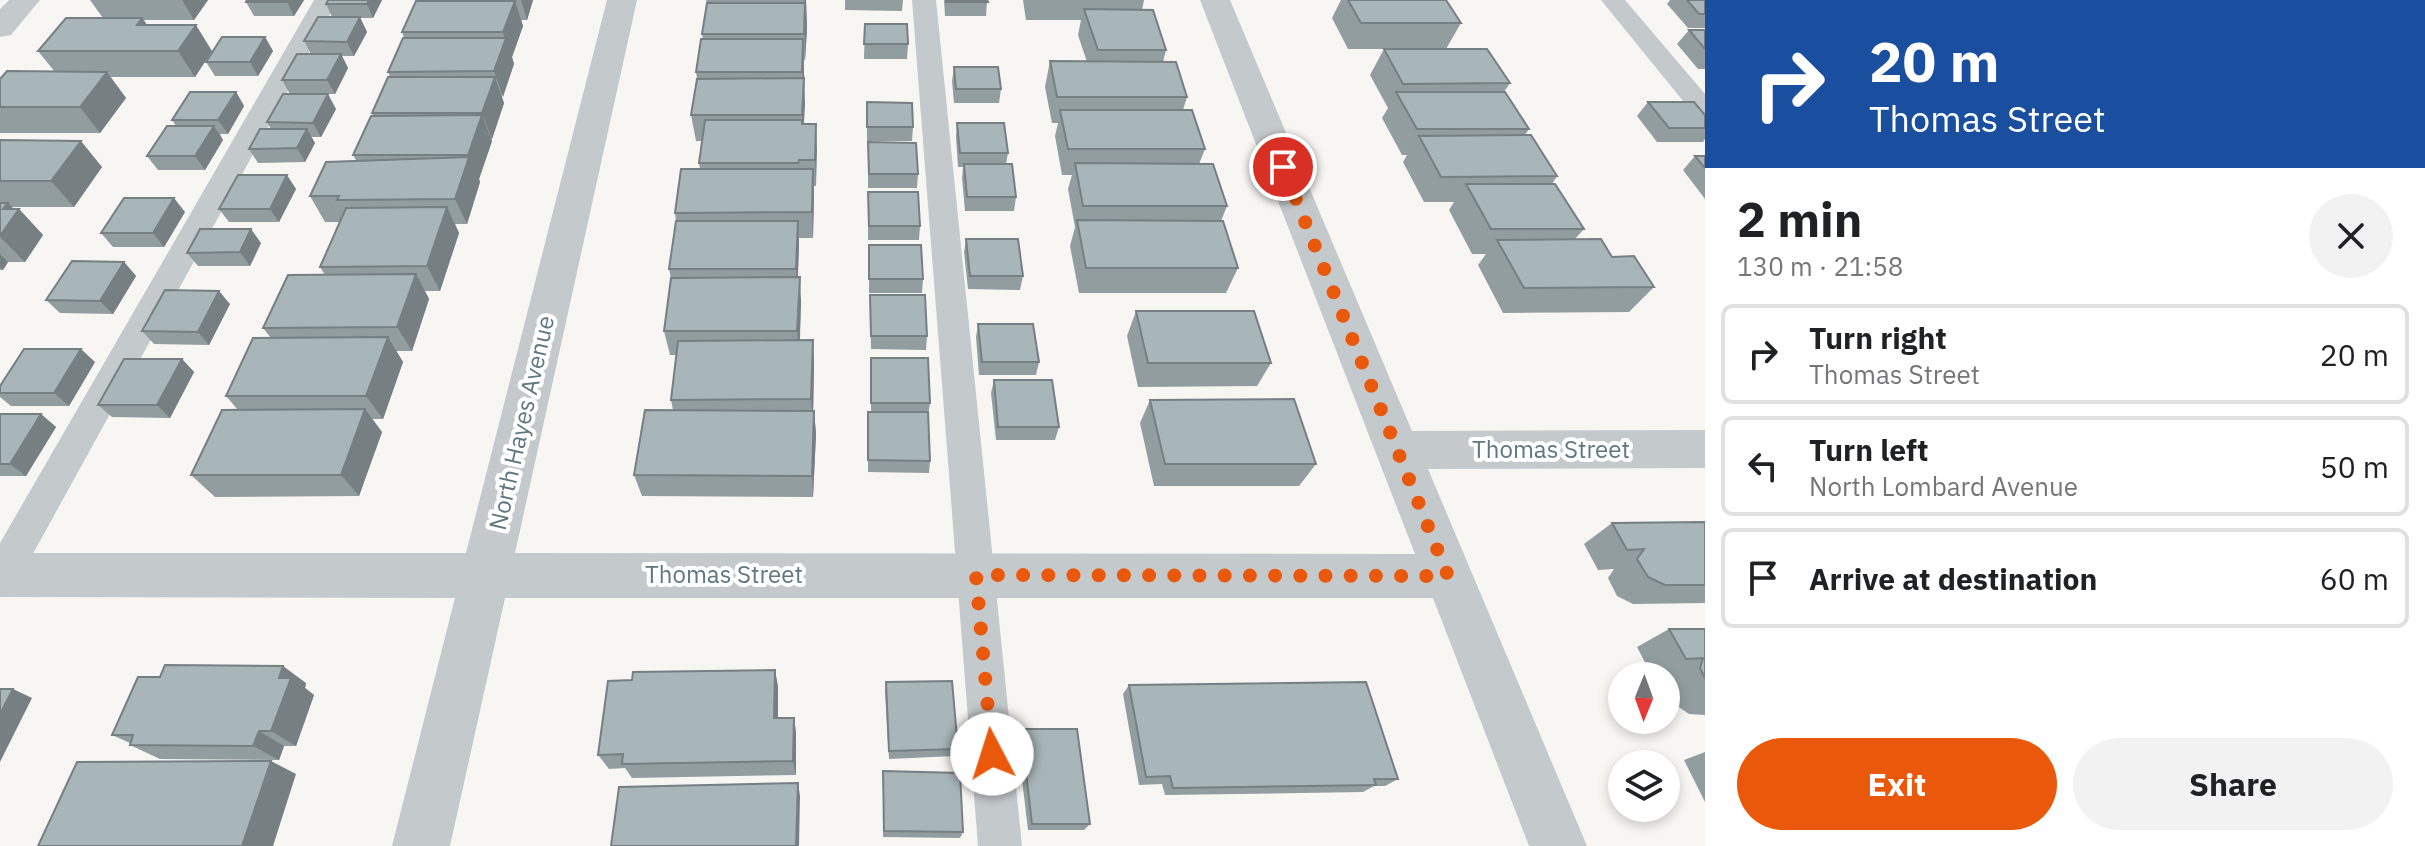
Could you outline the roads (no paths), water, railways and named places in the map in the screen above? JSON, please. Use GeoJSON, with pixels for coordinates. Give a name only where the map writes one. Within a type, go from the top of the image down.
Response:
{"type":"FeatureCollection","features":[{"type":"Feature","properties":{"kind":"street"},"geometry":{"type":"LineString","coordinates":[[0,28],[25,0]]}},
{"type":"Feature","properties":{"kind":"street","name":"North Hayes Avenue"},"geometry":{"type":"LineString","coordinates":[[421,846],[622,0]]}},
{"type":"Feature","properties":{"kind":"street"},"geometry":{"type":"LineString","coordinates":[[1215,0],[1558,846]]}},
{"type":"Feature","properties":{"kind":"street","name":"Thomas Street"},"geometry":{"type":"LineString","coordinates":[[1398,450],[1705,449]]}},
{"type":"Feature","properties":{"kind":"street","name":"Thomas Street"},"geometry":{"type":"LineString","coordinates":[[0,576],[1448,576]]}},
{"type":"Feature","properties":{"kind":"lane"},"geometry":{"type":"LineString","coordinates":[[0,576],[326,0]]}},
{"type":"Feature","properties":{"kind":"lane"},"geometry":{"type":"LineString","coordinates":[[924,0],[1000,846]]}},
{"type":"Feature","properties":{"kind":"lane"},"geometry":{"type":"LineString","coordinates":[[1613,0],[1705,111]]}}]}
